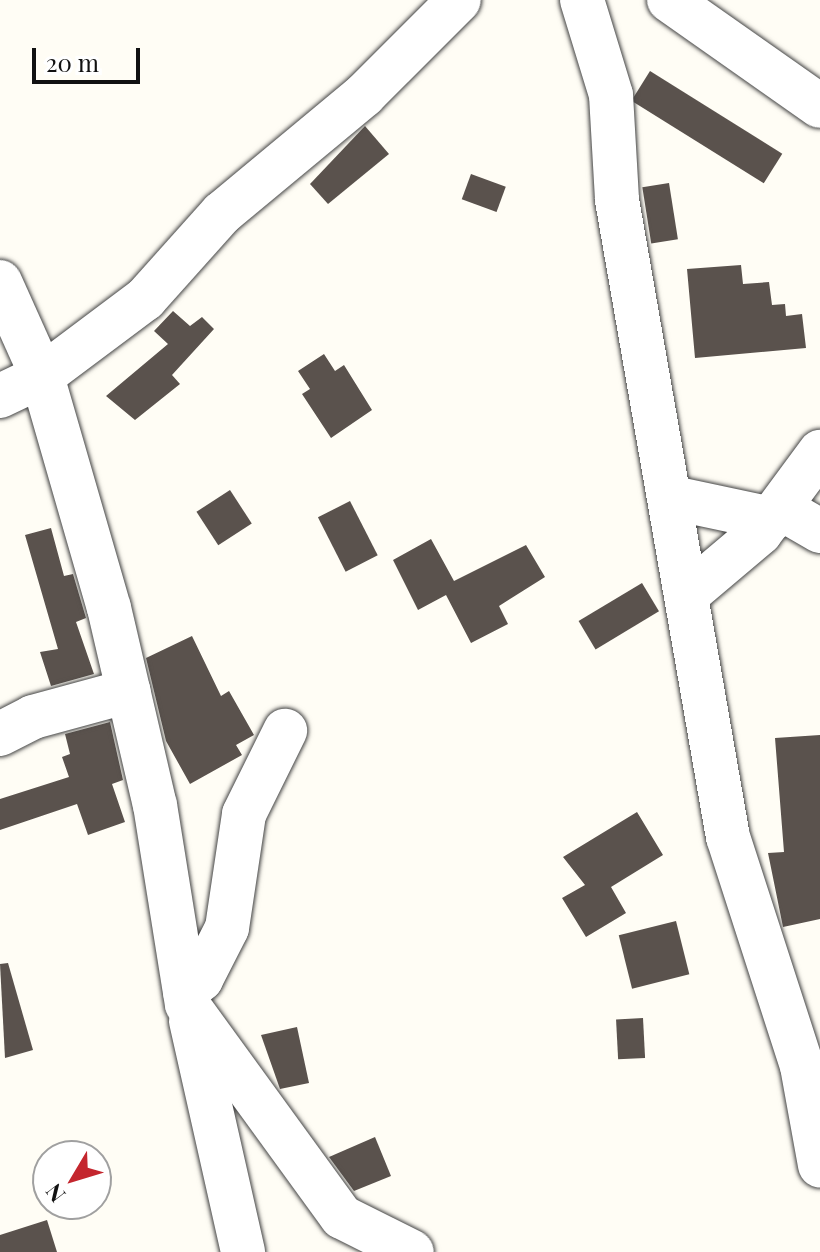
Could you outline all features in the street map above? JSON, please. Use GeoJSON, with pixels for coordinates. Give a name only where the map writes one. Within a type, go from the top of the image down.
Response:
{"type":"FeatureCollection","features":[{"type":"Feature","properties":{"kind":"street"},"geometry":{"type":"LineString","coordinates":[[0,396],[42,376],[145,299],[222,213],[364,95],[459,0]]}},
{"type":"Feature","properties":{"kind":"street"},"geometry":{"type":"LineString","coordinates":[[582,0],[611,95],[617,200],[673,498],[728,837],[802,1066],[819,1151]]}},
{"type":"Feature","properties":{"kind":"street"},"geometry":{"type":"LineString","coordinates":[[669,0],[820,106]]}},
{"type":"Feature","properties":{"kind":"street"},"geometry":{"type":"LineString","coordinates":[[0,282],[42,376],[129,691],[186,998],[243,1252]]}},
{"type":"Feature","properties":{"kind":"street"},"geometry":{"type":"LineString","coordinates":[[689,593],[777,514],[820,452]]}},
{"type":"Feature","properties":{"kind":"street"},"geometry":{"type":"LineString","coordinates":[[673,498],[777,514],[820,531]]}},
{"type":"Feature","properties":{"kind":"street"},"geometry":{"type":"LineString","coordinates":[[0,734],[33,717],[129,691]]}},
{"type":"Feature","properties":{"kind":"street"},"geometry":{"type":"LineString","coordinates":[[186,998],[201,979],[227,928],[244,814],[285,731]]}},
{"type":"Feature","properties":{"kind":"street"},"geometry":{"type":"LineString","coordinates":[[186,998],[342,1217],[412,1252]]}},
{"type":"Feature","properties":{"kind":"building"},"geometry":{"type":"Polygon","coordinates":[[[650,71],[782,154],[764,183],[631,101],[650,71]]]}},
{"type":"Feature","properties":{"kind":"building"},"geometry":{"type":"Polygon","coordinates":[[[365,126],[389,154],[328,204],[310,184],[365,126]]]}},
{"type":"Feature","properties":{"kind":"building"},"geometry":{"type":"Polygon","coordinates":[[[471,174],[506,187],[497,212],[462,199],[471,174]]]}},
{"type":"Feature","properties":{"kind":"building"},"geometry":{"type":"Polygon","coordinates":[[[669,183],[678,239],[651,244],[642,187],[669,183]]]}},
{"type":"Feature","properties":{"kind":"building"},"geometry":{"type":"Polygon","coordinates":[[[741,265],[743,284],[769,282],[772,305],[785,304],[786,316],[802,314],[806,348],[695,358],[687,269],[741,265]]]}},
{"type":"Feature","properties":{"kind":"building"},"geometry":{"type":"Polygon","coordinates":[[[173,311],[190,326],[202,317],[214,329],[172,375],[180,384],[135,420],[106,396],[168,344],[154,331],[173,311]]]}},
{"type":"Feature","properties":{"kind":"building"},"geometry":{"type":"Polygon","coordinates":[[[324,354],[335,371],[344,365],[372,410],[331,438],[302,394],[310,389],[298,371],[324,354]]]}},
{"type":"Feature","properties":{"kind":"building"},"geometry":{"type":"Polygon","coordinates":[[[230,490],[252,524],[218,545],[196,512],[230,490]]]}},
{"type":"Feature","properties":{"kind":"building"},"geometry":{"type":"Polygon","coordinates":[[[350,501],[378,555],[346,572],[318,517],[350,501]]]}},
{"type":"Feature","properties":{"kind":"building"},"geometry":{"type":"Polygon","coordinates":[[[51,528],[64,576],[73,574],[86,618],[76,622],[94,674],[51,686],[40,652],[58,649],[25,535],[51,528]]]}},
{"type":"Feature","properties":{"kind":"building"},"geometry":{"type":"Polygon","coordinates":[[[431,539],[454,581],[526,545],[545,577],[499,606],[508,624],[471,643],[446,595],[418,610],[393,560],[431,539]]]}},
{"type":"Feature","properties":{"kind":"building"},"geometry":{"type":"Polygon","coordinates":[[[642,583],[659,611],[596,649],[579,621],[642,583]]]}},
{"type":"Feature","properties":{"kind":"building"},"geometry":{"type":"Polygon","coordinates":[[[192,636],[221,696],[229,691],[254,735],[236,745],[242,755],[190,784],[166,741],[146,658],[192,636]]]}},
{"type":"Feature","properties":{"kind":"building"},"geometry":{"type":"Polygon","coordinates":[[[110,722],[123,780],[112,784],[125,822],[88,835],[77,804],[0,830],[0,799],[69,777],[62,757],[70,754],[65,734],[110,722]]]}},
{"type":"Feature","properties":{"kind":"building"},"geometry":{"type":"Polygon","coordinates":[[[820,735],[820,919],[783,927],[768,853],[784,852],[775,738],[820,735]]]}},
{"type":"Feature","properties":{"kind":"building"},"geometry":{"type":"Polygon","coordinates":[[[637,812],[663,855],[611,887],[626,913],[586,937],[562,898],[585,885],[563,857],[637,812]]]}},
{"type":"Feature","properties":{"kind":"building"},"geometry":{"type":"Polygon","coordinates":[[[676,921],[689,974],[632,989],[619,935],[676,921]]]}},
{"type":"Feature","properties":{"kind":"building"},"geometry":{"type":"Polygon","coordinates":[[[8,963],[33,1050],[5,1058],[0,964],[8,963]]]}},
{"type":"Feature","properties":{"kind":"building"},"geometry":{"type":"Polygon","coordinates":[[[643,1018],[645,1058],[618,1059],[616,1019],[643,1018]]]}},
{"type":"Feature","properties":{"kind":"building"},"geometry":{"type":"Polygon","coordinates":[[[297,1027],[309,1083],[280,1089],[261,1035],[297,1027]]]}},
{"type":"Feature","properties":{"kind":"building"},"geometry":{"type":"Polygon","coordinates":[[[375,1137],[391,1176],[354,1191],[329,1157],[375,1137]]]}},
{"type":"Feature","properties":{"kind":"building"},"geometry":{"type":"Polygon","coordinates":[[[47,1220],[57,1252],[0,1252],[0,1235],[47,1220]]]}}]}
